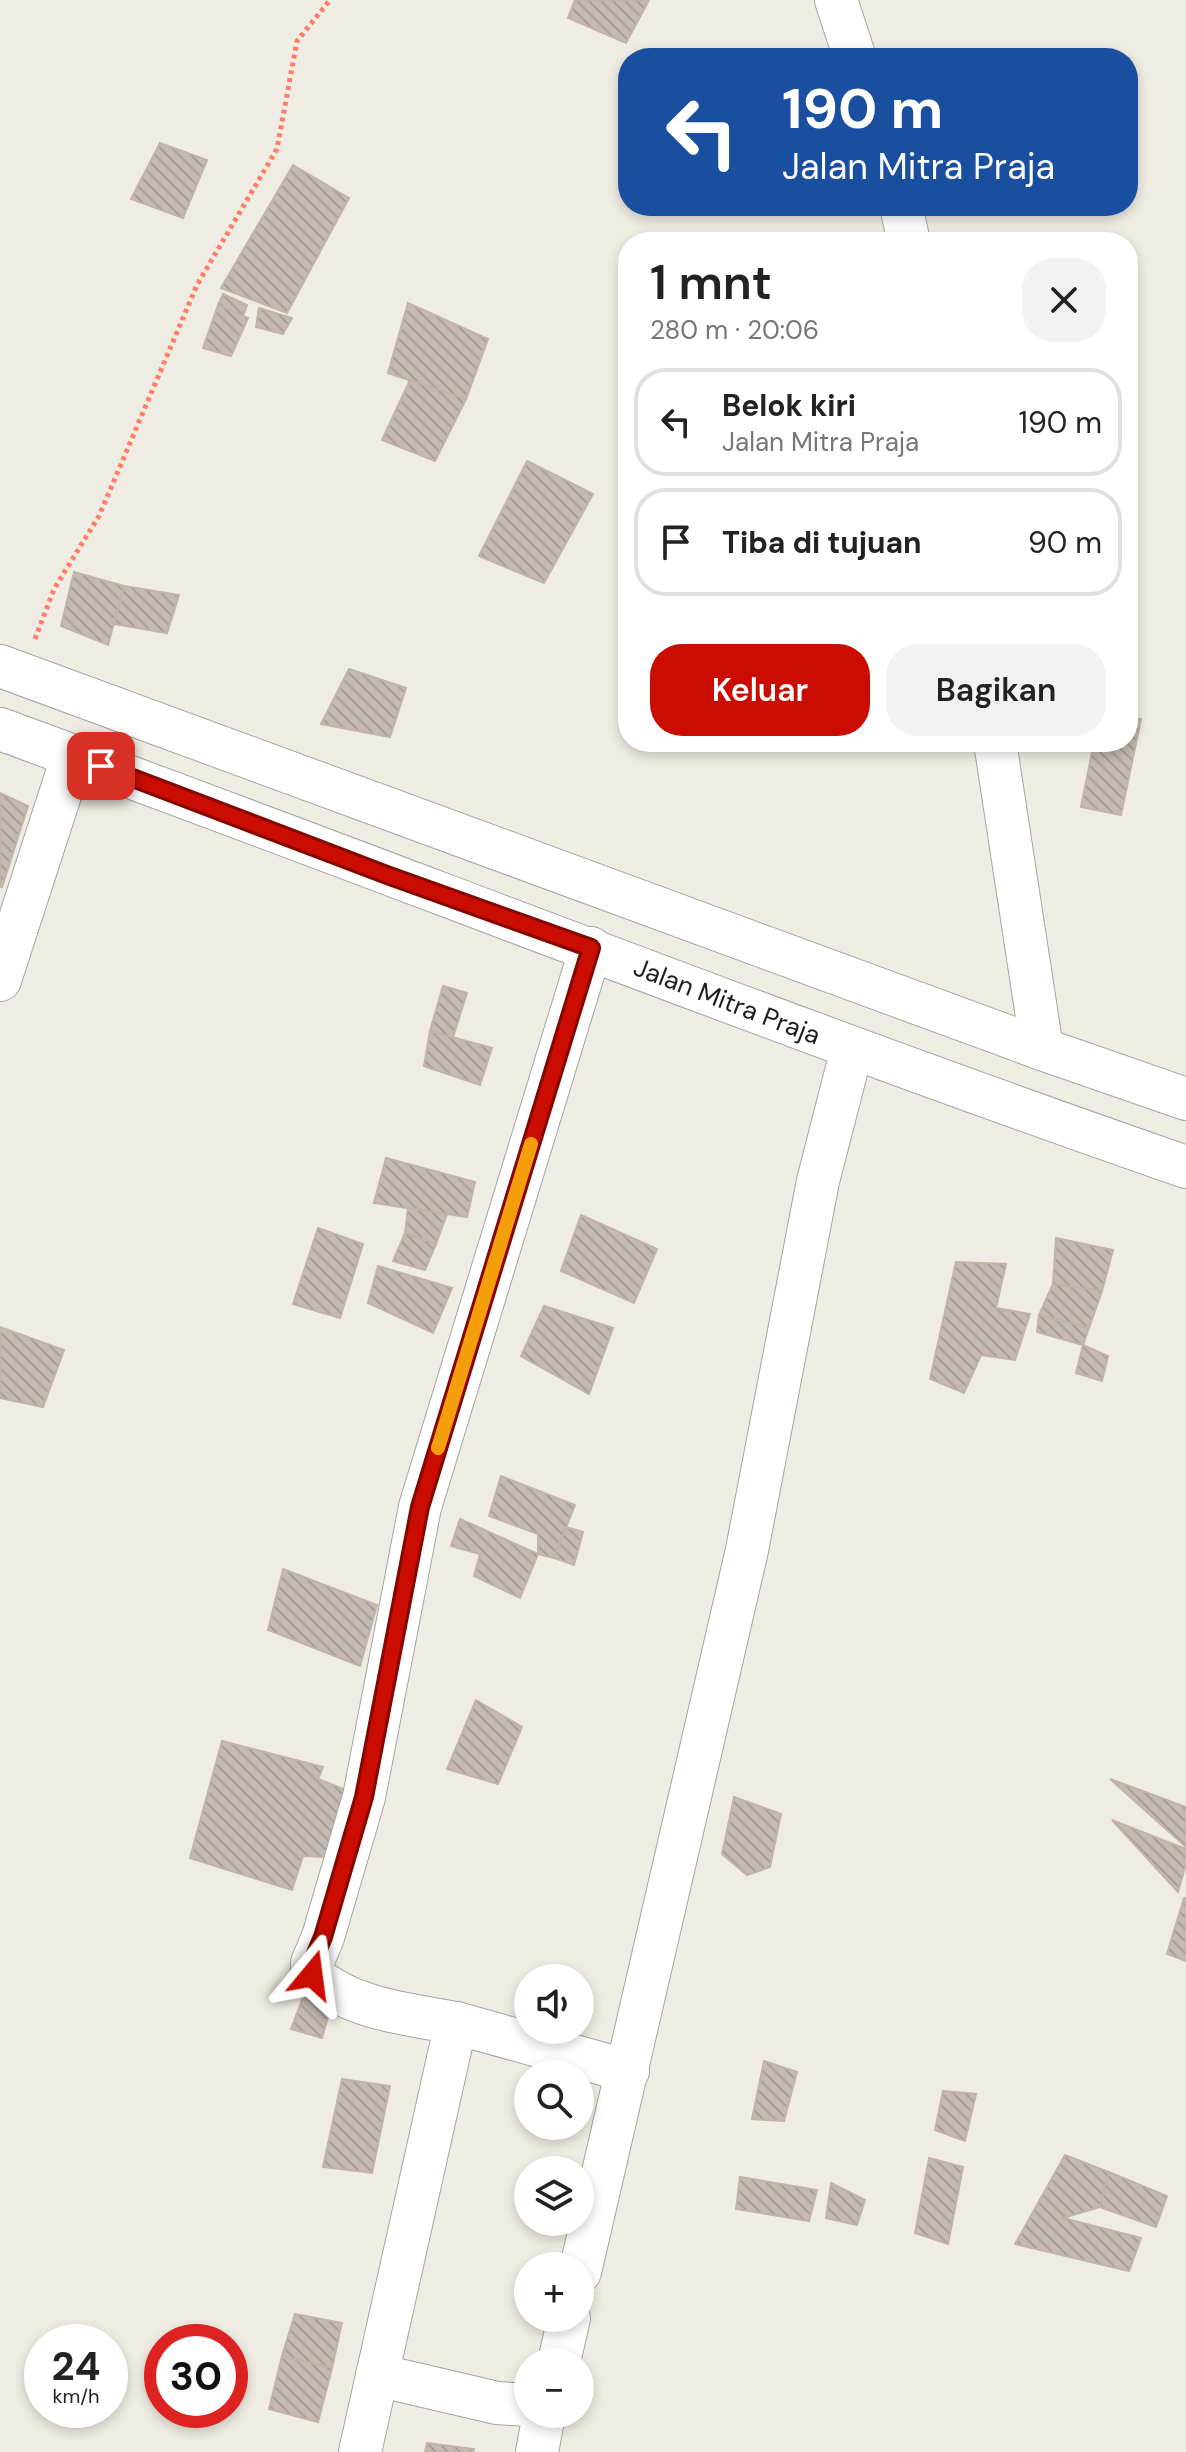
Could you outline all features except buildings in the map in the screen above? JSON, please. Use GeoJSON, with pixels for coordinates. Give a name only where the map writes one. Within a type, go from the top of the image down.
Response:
{"type":"FeatureCollection","features":[{"type":"Feature","properties":{"kind":"street"},"geometry":{"type":"LineString","coordinates":[[836,0],[852,48]]}},
{"type":"Feature","properties":{"kind":"street"},"geometry":{"type":"LineString","coordinates":[[11,670],[1042,1049],[1186,1099]]}},
{"type":"Feature","properties":{"kind":"street","name":"Jalan Mitra Praja"},"geometry":{"type":"LineString","coordinates":[[0,729],[387,875],[591,948],[852,1049],[1186,1167]]}},
{"type":"Feature","properties":{"kind":"street"},"geometry":{"type":"LineString","coordinates":[[997,752],[1042,1049]]}},
{"type":"Feature","properties":{"kind":"street"},"geometry":{"type":"LineString","coordinates":[[0,980],[73,755]]}},
{"type":"Feature","properties":{"kind":"street"},"geometry":{"type":"LineString","coordinates":[[591,948],[420,1507],[364,1797],[323,1937],[312,1963],[312,1975],[330,1990],[377,2008],[456,2023],[628,2071]]}},
{"type":"Feature","properties":{"kind":"street"},"geometry":{"type":"LineString","coordinates":[[585,2252],[747,1550],[818,1181],[852,1049]]}},
{"type":"Feature","properties":{"kind":"street"},"geometry":{"type":"LineString","coordinates":[[360,2452],[456,2023]]}},
{"type":"Feature","properties":{"kind":"street"},"geometry":{"type":"LineString","coordinates":[[377,2375],[514,2405]]}},
{"type":"Feature","properties":{"kind":"street"},"geometry":{"type":"LineString","coordinates":[[537,2452],[541,2428]]}},
{"type":"Feature","properties":{"kind":"path"},"geometry":{"type":"LineString","coordinates":[[11,670],[54,589],[99,516],[197,285],[277,149],[297,41],[330,0]]}},
{"type":"Feature","properties":{"kind":"slow traffic"},"geometry":{"type":"LineString","coordinates":[[438,1448],[531,1144]]}},
{"type":"Feature","properties":{"kind":"route"},"geometry":{"type":"LineString","coordinates":[[101,766],[387,875],[591,948],[420,1507],[364,1797],[323,1937],[312,1963],[312,1975]]}}]}
